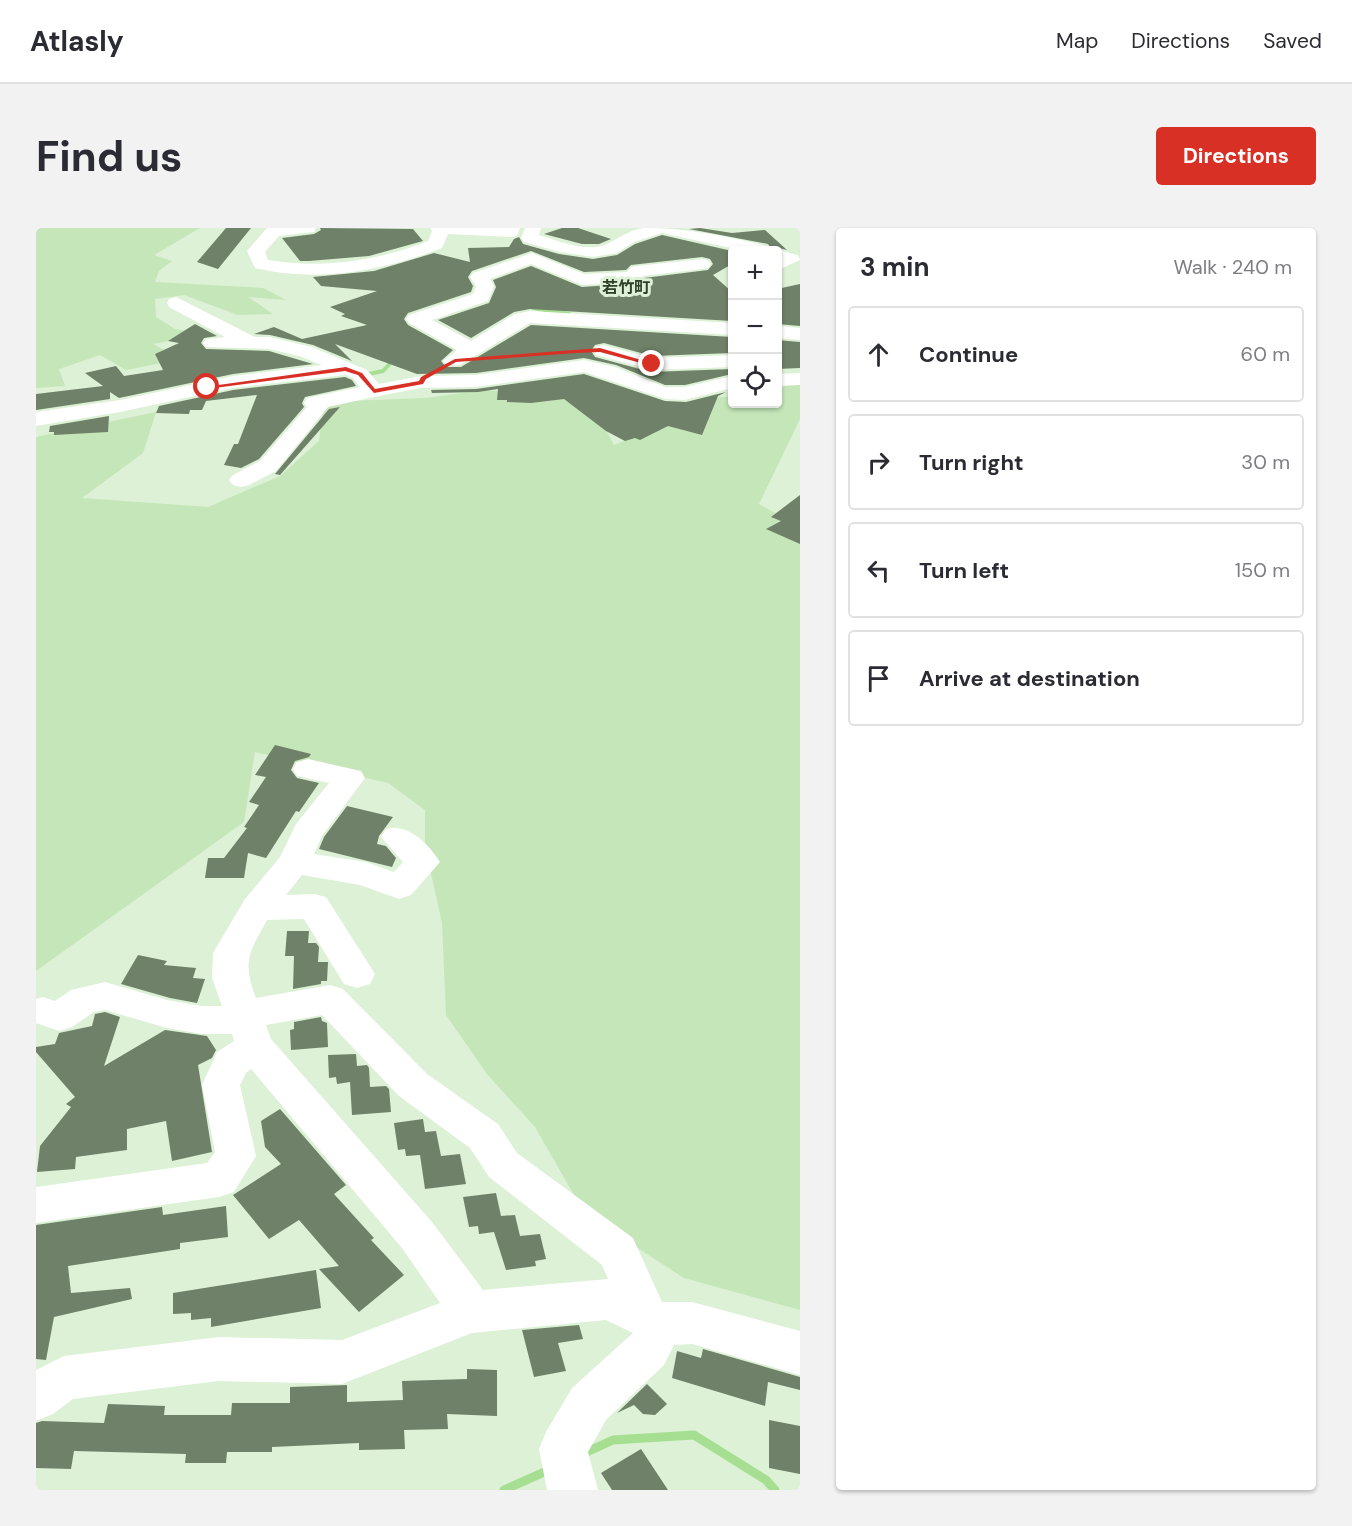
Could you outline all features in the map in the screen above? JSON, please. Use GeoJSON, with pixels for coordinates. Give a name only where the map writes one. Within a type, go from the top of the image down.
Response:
{"type":"FeatureCollection","features":[{"type":"Feature","properties":{"kind":"street"},"geometry":{"type":"LineString","coordinates":[[308,228],[274,231],[256,251],[261,264],[317,269],[399,259],[436,244],[440,229],[511,232],[512,228]]}},
{"type":"Feature","properties":{"kind":"street"},"geometry":{"type":"LineString","coordinates":[[532,228],[530,238],[560,247],[593,252],[610,249],[628,238],[661,228],[743,246]]}},
{"type":"Feature","properties":{"kind":"street"},"geometry":{"type":"LineString","coordinates":[[715,228],[747,229]]}},
{"type":"Feature","properties":{"kind":"street"},"geometry":{"type":"LineString","coordinates":[[782,256],[792,259],[782,263]]}},
{"type":"Feature","properties":{"kind":"street"},"geometry":{"type":"LineString","coordinates":[[494,357],[463,355],[416,318],[481,297],[485,286],[479,277],[532,258],[582,280],[633,277],[637,271],[702,264]]}},
{"type":"Feature","properties":{"kind":"street"},"geometry":{"type":"LineString","coordinates":[[176,303],[252,344]]}},
{"type":"Feature","properties":{"kind":"street"},"geometry":{"type":"LineString","coordinates":[[421,382],[423,378],[522,318],[728,329]]}},
{"type":"Feature","properties":{"kind":"street"},"geometry":{"type":"LineString","coordinates":[[624,322],[650,389]]}},
{"type":"Feature","properties":{"kind":"street"},"geometry":{"type":"LineString","coordinates":[[782,332],[800,334]]}},
{"type":"Feature","properties":{"kind":"street"},"geometry":{"type":"LineString","coordinates":[[213,343],[276,344],[305,351],[360,374],[374,391]]}},
{"type":"Feature","properties":{"kind":"street"},"geometry":{"type":"LineString","coordinates":[[534,354],[600,350],[652,364],[728,361]]}},
{"type":"Feature","properties":{"kind":"street"},"geometry":{"type":"LineString","coordinates":[[241,480],[268,466],[318,408],[315,403],[374,391],[421,382],[476,381],[584,366],[607,369],[650,389],[678,394],[708,385],[728,382]]}},
{"type":"Feature","properties":{"kind":"street"},"geometry":{"type":"LineString","coordinates":[[36,419],[120,406],[233,382],[346,369]]}},
{"type":"Feature","properties":{"kind":"street"},"geometry":{"type":"LineString","coordinates":[[782,380],[800,379]]}},
{"type":"Feature","properties":{"kind":"street"},"geometry":{"type":"LineString","coordinates":[[308,769],[350,778],[307,832],[294,862],[257,908],[231,952],[231,978],[248,1027],[417,1235],[472,1312]]}},
{"type":"Feature","properties":{"kind":"street"},"geometry":{"type":"LineString","coordinates":[[294,862],[366,874],[399,887],[423,862],[397,837]]}},
{"type":"Feature","properties":{"kind":"street"},"geometry":{"type":"LineString","coordinates":[[257,908],[314,906],[357,974]]}},
{"type":"Feature","properties":{"kind":"street"},"geometry":{"type":"LineString","coordinates":[[43,1011],[59,1017],[84,1000],[105,996],[167,1014],[248,1027],[330,999],[413,1085],[484,1136],[503,1165],[618,1252],[653,1320],[648,1350],[590,1404],[563,1449],[570,1486],[573,1490]]}},
{"type":"Feature","properties":{"kind":"street"},"geometry":{"type":"LineString","coordinates":[[36,1206],[219,1179],[236,1155],[220,1085],[248,1027]]}},
{"type":"Feature","properties":{"kind":"street"},"geometry":{"type":"LineString","coordinates":[[36,1398],[64,1378],[219,1359],[342,1362],[472,1312],[609,1299],[653,1320],[692,1323],[800,1353]]}},
{"type":"Feature","properties":{"kind":"green space"},"geometry":{"type":"Polygon","coordinates":[[[36,228],[200,228],[154,255],[172,261],[159,271],[155,282],[263,288],[286,300],[248,297],[273,314],[238,315],[184,295],[155,299],[156,317],[175,329],[204,334],[153,344],[181,359],[126,370],[100,355],[59,369],[65,386],[36,388],[36,228]]]}},
{"type":"Feature","properties":{"kind":"green space"},"geometry":{"type":"Polygon","coordinates":[[[800,377],[800,419],[759,504],[800,527],[800,1310],[684,1278],[585,1214],[535,1127],[487,1074],[446,1015],[442,923],[425,846],[425,810],[388,783],[255,752],[244,822],[36,971],[36,437],[156,412],[143,453],[82,498],[208,507],[280,476],[319,441],[324,402],[426,398],[484,390],[590,400],[614,445],[666,424],[703,399],[728,396],[728,408],[782,408],[782,388],[800,377]]]}},
{"type":"Feature","properties":{"kind":"building"},"geometry":{"type":"Polygon","coordinates":[[[226,228],[251,228],[218,269],[197,262],[226,228]]]}},
{"type":"Feature","properties":{"kind":"building"},"geometry":{"type":"Polygon","coordinates":[[[320,228],[413,229],[423,241],[369,256],[300,261],[282,238],[314,234],[321,230],[320,228]]]}},
{"type":"Feature","properties":{"kind":"building"},"geometry":{"type":"Polygon","coordinates":[[[562,228],[578,228],[611,239],[599,244],[582,244],[544,234],[562,228]]]}},
{"type":"Feature","properties":{"kind":"building"},"geometry":{"type":"Polygon","coordinates":[[[700,228],[732,233],[765,230],[787,250],[782,249],[782,246],[769,246],[689,229],[700,228]]]}},
{"type":"Feature","properties":{"kind":"building"},"geometry":{"type":"Polygon","coordinates":[[[662,235],[728,250],[728,266],[713,275],[728,288],[728,321],[530,309],[514,312],[471,338],[438,320],[489,303],[496,287],[493,280],[531,266],[582,287],[639,283],[644,278],[708,270],[713,264],[710,259],[702,257],[631,265],[626,270],[584,272],[531,251],[472,271],[468,277],[473,286],[471,292],[408,313],[404,319],[408,325],[453,350],[441,361],[446,367],[461,367],[531,325],[728,337],[728,353],[652,356],[604,343],[595,345],[591,351],[595,357],[651,372],[728,369],[728,375],[685,385],[665,385],[616,365],[584,358],[476,373],[417,374],[335,344],[352,361],[313,345],[270,335],[254,334],[274,327],[302,339],[367,325],[341,316],[345,314],[330,307],[377,291],[321,286],[313,277],[374,271],[434,253],[470,262],[468,248],[509,247],[514,239],[519,237],[523,244],[559,254],[593,259],[617,255],[635,244],[662,235]]]}},
{"type":"Feature","properties":{"kind":"building"},"geometry":{"type":"Polygon","coordinates":[[[800,284],[800,326],[782,324],[782,288],[800,284]]]}},
{"type":"Feature","properties":{"kind":"building"},"geometry":{"type":"Polygon","coordinates":[[[195,324],[217,336],[204,338],[201,343],[206,349],[269,351],[313,364],[233,374],[119,398],[110,392],[110,399],[36,410],[36,394],[103,386],[85,373],[116,366],[124,376],[163,370],[155,354],[179,343],[168,341],[195,324]]]}},
{"type":"Feature","properties":{"kind":"building"},"geometry":{"type":"Polygon","coordinates":[[[782,340],[800,342],[800,368],[782,369],[782,340]]]}},
{"type":"Feature","properties":{"kind":"building"},"geometry":{"type":"Polygon","coordinates":[[[584,374],[665,401],[686,402],[726,392],[718,396],[702,435],[668,426],[640,440],[635,438],[625,441],[606,431],[564,399],[531,403],[507,402],[507,400],[497,400],[498,389],[432,393],[431,390],[476,389],[584,374]]]}},
{"type":"Feature","properties":{"kind":"building"},"geometry":{"type":"Polygon","coordinates":[[[345,377],[352,380],[356,386],[305,397],[302,403],[304,407],[259,459],[241,468],[224,465],[234,444],[238,444],[257,395],[206,401],[202,410],[190,410],[189,414],[156,413],[159,406],[233,390],[345,377]]]}},
{"type":"Feature","properties":{"kind":"building"},"geometry":{"type":"Polygon","coordinates":[[[340,407],[280,475],[275,474],[329,409],[340,407]]]}},
{"type":"Feature","properties":{"kind":"building"},"geometry":{"type":"Polygon","coordinates":[[[109,416],[108,432],[54,435],[54,432],[49,432],[50,426],[109,416]]]}},
{"type":"Feature","properties":{"kind":"building"},"geometry":{"type":"Polygon","coordinates":[[[800,495],[800,544],[766,529],[781,521],[771,517],[800,495]]]}},
{"type":"Feature","properties":{"kind":"building"},"geometry":{"type":"Polygon","coordinates":[[[275,745],[311,754],[309,757],[295,761],[291,770],[297,778],[319,783],[299,812],[296,811],[266,858],[248,853],[244,878],[205,878],[208,858],[224,858],[247,828],[244,827],[259,805],[249,802],[266,777],[255,775],[275,745]]]}},
{"type":"Feature","properties":{"kind":"building"},"geometry":{"type":"Polygon","coordinates":[[[347,806],[393,817],[379,836],[377,844],[386,846],[396,858],[392,867],[319,849],[324,837],[347,806]]]}},
{"type":"Feature","properties":{"kind":"building"},"geometry":{"type":"Polygon","coordinates":[[[287,931],[309,931],[308,943],[316,943],[319,947],[318,962],[328,962],[327,981],[293,989],[294,956],[285,956],[287,931]]]}},
{"type":"Feature","properties":{"kind":"building"},"geometry":{"type":"Polygon","coordinates":[[[138,955],[167,961],[164,965],[196,968],[193,978],[205,979],[197,1003],[121,984],[138,955]]]}},
{"type":"Feature","properties":{"kind":"building"},"geometry":{"type":"Polygon","coordinates":[[[105,1012],[120,1017],[104,1066],[165,1030],[207,1036],[216,1050],[212,1058],[198,1065],[212,1152],[172,1161],[166,1121],[127,1129],[127,1150],[76,1157],[75,1169],[37,1172],[40,1146],[71,1107],[66,1104],[75,1097],[36,1052],[36,1047],[55,1044],[59,1033],[92,1026],[95,1014],[105,1012]]]}},
{"type":"Feature","properties":{"kind":"building"},"geometry":{"type":"Polygon","coordinates":[[[321,1017],[322,1021],[327,1023],[328,1047],[291,1050],[290,1030],[294,1029],[294,1022],[321,1017]]]}},
{"type":"Feature","properties":{"kind":"building"},"geometry":{"type":"Polygon","coordinates":[[[356,1054],[357,1066],[367,1065],[369,1068],[370,1087],[386,1086],[389,1089],[391,1112],[352,1115],[350,1082],[337,1084],[336,1077],[329,1078],[328,1055],[356,1054]]]}},
{"type":"Feature","properties":{"kind":"building"},"geometry":{"type":"Polygon","coordinates":[[[280,1109],[346,1185],[334,1194],[374,1238],[371,1240],[404,1275],[359,1312],[319,1269],[339,1266],[299,1220],[269,1239],[233,1195],[281,1164],[265,1147],[261,1121],[280,1109]]]}},
{"type":"Feature","properties":{"kind":"building"},"geometry":{"type":"Polygon","coordinates":[[[423,1119],[425,1132],[436,1131],[441,1156],[460,1154],[466,1184],[425,1189],[420,1155],[406,1156],[405,1149],[398,1150],[394,1123],[423,1119]]]}},
{"type":"Feature","properties":{"kind":"building"},"geometry":{"type":"Polygon","coordinates":[[[496,1193],[501,1216],[515,1215],[520,1236],[540,1234],[546,1259],[535,1261],[536,1266],[506,1270],[494,1232],[479,1234],[478,1226],[469,1227],[463,1197],[496,1193]]]}},
{"type":"Feature","properties":{"kind":"building"},"geometry":{"type":"Polygon","coordinates":[[[226,1206],[228,1237],[180,1243],[180,1249],[68,1266],[71,1293],[130,1288],[132,1299],[54,1317],[46,1360],[36,1359],[36,1225],[162,1207],[163,1215],[226,1206]]]}},
{"type":"Feature","properties":{"kind":"building"},"geometry":{"type":"Polygon","coordinates":[[[316,1270],[321,1308],[211,1327],[211,1318],[191,1320],[191,1313],[173,1314],[173,1293],[316,1270]]]}},
{"type":"Feature","properties":{"kind":"building"},"geometry":{"type":"Polygon","coordinates":[[[579,1325],[583,1339],[558,1343],[566,1371],[534,1377],[522,1330],[579,1325]]]}},
{"type":"Feature","properties":{"kind":"building"},"geometry":{"type":"Polygon","coordinates":[[[703,1349],[800,1377],[800,1390],[768,1382],[765,1406],[672,1378],[677,1351],[701,1358],[703,1349]]]}},
{"type":"Feature","properties":{"kind":"building"},"geometry":{"type":"Polygon","coordinates":[[[467,1369],[497,1370],[497,1416],[447,1414],[448,1429],[404,1430],[405,1449],[359,1450],[359,1443],[272,1447],[272,1452],[227,1452],[226,1463],[185,1463],[186,1454],[74,1451],[71,1469],[36,1468],[36,1423],[42,1421],[104,1423],[108,1404],[165,1406],[164,1415],[231,1415],[232,1403],[290,1403],[290,1387],[347,1385],[347,1402],[403,1400],[402,1381],[467,1379],[467,1369]]]}},
{"type":"Feature","properties":{"kind":"building"},"geometry":{"type":"Polygon","coordinates":[[[647,1384],[667,1404],[655,1415],[643,1414],[634,1405],[617,1413],[647,1384]]]}},
{"type":"Feature","properties":{"kind":"building"},"geometry":{"type":"Polygon","coordinates":[[[769,1420],[800,1426],[800,1474],[769,1468],[769,1420]]]}},
{"type":"Feature","properties":{"kind":"building"},"geometry":{"type":"Polygon","coordinates":[[[641,1449],[668,1490],[612,1490],[601,1473],[641,1449]]]}},
{"type":"Feature","properties":{"kind":"waterway"},"geometry":{"type":"LineString","coordinates":[[533,308],[569,314]]}},
{"type":"Feature","properties":{"kind":"waterway"},"geometry":{"type":"LineString","coordinates":[[364,375],[383,371],[396,357]]}},
{"type":"Feature","properties":{"kind":"waterway"},"geometry":{"type":"LineString","coordinates":[[580,1455],[613,1440],[694,1435],[766,1480],[775,1490]]}},
{"type":"Feature","properties":{"kind":"waterway"},"geometry":{"type":"LineString","coordinates":[[504,1490],[551,1469]]}},
{"type":"Feature","properties":{"kind":"district","name":"若竹町"},"geometry":{"type":"Point","coordinates":[626,287]}},
{"type":"Feature","properties":{"kind":"route"},"geometry":{"type":"LineString","coordinates":[[207,387],[346,369],[360,374],[374,391],[421,382],[423,378],[455,361],[576,351],[600,350],[652,364]]}}]}
